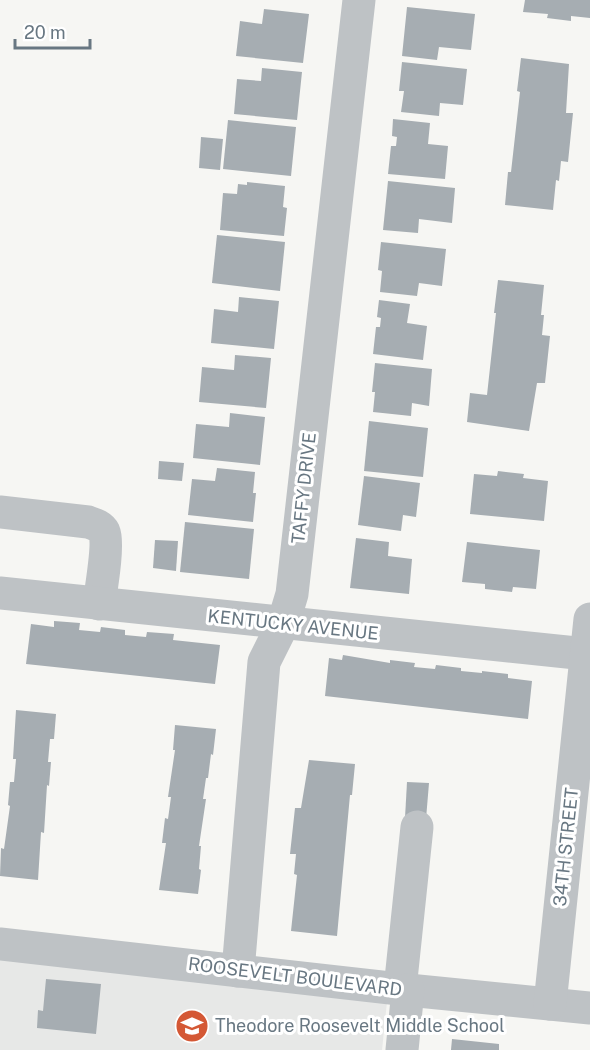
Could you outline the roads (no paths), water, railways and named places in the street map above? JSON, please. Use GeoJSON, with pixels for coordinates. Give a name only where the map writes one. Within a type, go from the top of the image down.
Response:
{"type":"FeatureCollection","features":[{"type":"Feature","properties":{"kind":"street","name":"TAFFY DRIVE"},"geometry":{"type":"LineString","coordinates":[[238,971],[264,662],[283,624],[292,594],[359,0]]}},
{"type":"Feature","properties":{"kind":"street"},"geometry":{"type":"LineString","coordinates":[[0,512],[88,522],[99,526],[105,533],[106,546],[99,604]]}},
{"type":"Feature","properties":{"kind":"street","name":"KENTUCKY AVENUE"},"geometry":{"type":"LineString","coordinates":[[0,593],[586,654]]}},
{"type":"Feature","properties":{"kind":"street","name":"34TH STREET"},"geometry":{"type":"LineString","coordinates":[[550,1004],[590,619]]}},
{"type":"Feature","properties":{"kind":"street"},"geometry":{"type":"LineString","coordinates":[[402,1050],[404,990],[417,826]]}},
{"type":"Feature","properties":{"kind":"street","name":"ROOSEVELT BOULEVARD"},"geometry":{"type":"LineString","coordinates":[[0,944],[404,990],[590,1008]]}},
{"type":"Feature","properties":{"kind":"place","name":"Theodore Roosevelt Middle School"},"geometry":{"type":"Point","coordinates":[192,1026]}}]}
